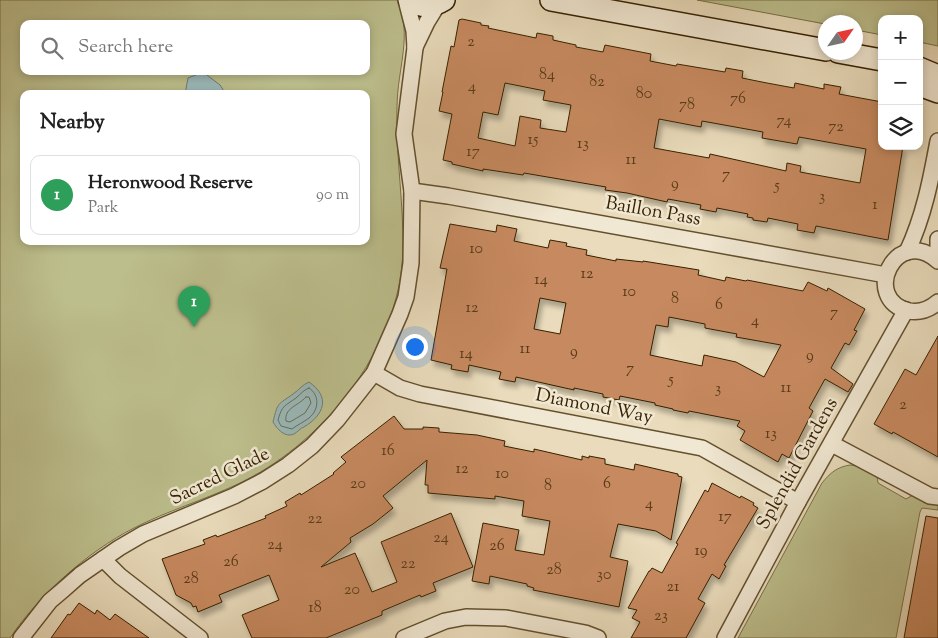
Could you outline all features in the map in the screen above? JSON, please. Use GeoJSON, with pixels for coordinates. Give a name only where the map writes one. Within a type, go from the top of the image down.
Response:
{"type":"FeatureCollection","features":[{"type":"Feature","properties":{"kind":"street"},"geometry":{"type":"LineString","coordinates":[[408,0],[422,6],[441,2]]}},
{"type":"Feature","properties":{"kind":"street","name":"Sacred Glade"},"geometry":{"type":"LineString","coordinates":[[21,638],[50,601],[102,559],[143,534],[234,496],[288,465],[312,446],[338,420],[374,373],[406,297],[411,264],[412,191],[404,134],[414,48],[414,31],[408,0]]}},
{"type":"Feature","properties":{"kind":"street"},"geometry":{"type":"LineString","coordinates":[[551,0],[818,49]]}},
{"type":"Feature","properties":{"kind":"street","name":"Sacred Glade"},"geometry":{"type":"LineString","coordinates":[[414,48],[427,22],[441,2]]}},
{"type":"Feature","properties":{"kind":"street"},"geometry":{"type":"LineString","coordinates":[[863,58],[877,61]]}},
{"type":"Feature","properties":{"kind":"street"},"geometry":{"type":"LineString","coordinates":[[923,70],[938,76]]}},
{"type":"Feature","properties":{"kind":"street"},"geometry":{"type":"LineString","coordinates":[[923,86],[938,92]]}},
{"type":"Feature","properties":{"kind":"street"},"geometry":{"type":"LineString","coordinates":[[907,252],[927,200],[938,141]]}},
{"type":"Feature","properties":{"kind":"street","name":"Baillon Pass"},"geometry":{"type":"LineString","coordinates":[[412,191],[458,197],[886,275]]}},
{"type":"Feature","properties":{"kind":"street"},"geometry":{"type":"LineString","coordinates":[[938,239],[938,253]]}},
{"type":"Feature","properties":{"kind":"street"},"geometry":{"type":"LineString","coordinates":[[938,261],[925,252],[907,252],[894,260],[886,275],[888,294],[898,306],[906,310],[922,311],[938,302]]}},
{"type":"Feature","properties":{"kind":"street","name":"Splendid Gardens"},"geometry":{"type":"LineString","coordinates":[[724,638],[906,310]]}},
{"type":"Feature","properties":{"kind":"street","name":"Diamond Way"},"geometry":{"type":"LineString","coordinates":[[374,373],[400,388],[420,394],[702,448],[798,502]]}},
{"type":"Feature","properties":{"kind":"street"},"geometry":{"type":"LineString","coordinates":[[832,444],[930,496],[938,497]]}},
{"type":"Feature","properties":{"kind":"street"},"geometry":{"type":"LineString","coordinates":[[102,559],[120,576],[200,638]]}},
{"type":"Feature","properties":{"kind":"street"},"geometry":{"type":"LineString","coordinates":[[404,638],[446,621],[466,617],[506,618],[598,638]]}},
{"type":"Feature","properties":{"kind":"green space"},"geometry":{"type":"Polygon","coordinates":[[[0,0],[397,0],[401,11],[404,33],[397,114],[403,229],[401,274],[394,307],[381,339],[365,369],[345,398],[295,448],[267,468],[238,484],[134,528],[99,549],[65,576],[35,606],[10,638],[0,638],[0,0]]]}},
{"type":"Feature","properties":{"kind":"green space"},"geometry":{"type":"Polygon","coordinates":[[[697,0],[938,0],[938,46],[923,43],[923,15],[878,15],[878,34],[863,31],[863,15],[818,15],[818,23],[697,0]]]}},
{"type":"Feature","properties":{"kind":"green space"},"geometry":{"type":"Polygon","coordinates":[[[850,465],[877,475],[878,483],[906,499],[913,495],[923,499],[925,503],[928,501],[938,504],[938,510],[922,508],[920,512],[896,638],[738,638],[822,483],[834,471],[850,465]]]}},
{"type":"Feature","properties":{"kind":"water"},"geometry":{"type":"Polygon","coordinates":[[[196,75],[207,75],[223,90],[186,90],[188,78],[196,75]]]}},
{"type":"Feature","properties":{"kind":"water"},"geometry":{"type":"Polygon","coordinates":[[[309,382],[320,394],[322,406],[320,411],[311,422],[295,433],[291,435],[284,434],[273,422],[276,410],[281,402],[309,382]]]}},
{"type":"Feature","properties":{"kind":"building"},"geometry":{"type":"Polygon","coordinates":[[[462,19],[481,23],[481,25],[489,26],[488,28],[536,38],[537,33],[553,36],[553,40],[603,52],[605,45],[651,54],[650,61],[676,66],[677,64],[725,72],[726,68],[743,71],[742,78],[794,88],[795,83],[824,89],[824,84],[841,87],[839,94],[878,101],[878,150],[902,150],[888,240],[816,226],[814,233],[797,230],[798,224],[768,218],[767,222],[753,220],[753,218],[747,217],[748,214],[717,208],[716,212],[700,209],[701,205],[668,199],[667,202],[605,190],[606,187],[524,173],[523,175],[483,169],[483,171],[443,160],[452,114],[439,111],[451,46],[454,47],[459,20],[462,19]],[[505,83],[498,115],[483,112],[478,138],[515,146],[520,116],[541,120],[540,128],[566,132],[571,105],[543,100],[545,91],[505,83]],[[659,119],[654,148],[709,158],[710,154],[786,171],[787,163],[801,166],[800,172],[860,183],[866,149],[799,137],[797,144],[762,138],[763,132],[702,121],[701,127],[659,119]]]}},
{"type":"Feature","properties":{"kind":"building"},"geometry":{"type":"Polygon","coordinates":[[[450,224],[496,232],[497,225],[517,229],[514,241],[548,248],[550,240],[567,243],[566,246],[587,250],[586,255],[616,261],[616,259],[643,261],[699,270],[698,275],[725,281],[726,277],[803,291],[808,282],[827,291],[828,288],[865,309],[854,330],[857,331],[849,345],[845,343],[831,368],[853,384],[848,392],[825,379],[809,408],[813,411],[789,458],[782,454],[778,462],[740,440],[745,431],[737,426],[740,421],[689,411],[688,413],[673,410],[655,405],[655,403],[620,396],[619,400],[603,397],[603,394],[574,388],[574,390],[516,377],[515,382],[499,379],[501,372],[469,365],[468,372],[451,369],[452,365],[431,360],[447,269],[440,268],[450,224]],[[540,298],[534,329],[560,334],[566,303],[540,298]],[[669,317],[668,327],[656,325],[650,355],[702,366],[704,355],[736,362],[764,377],[781,345],[736,337],[737,334],[705,328],[705,324],[669,317]]]}},
{"type":"Feature","properties":{"kind":"building"},"geometry":{"type":"Polygon","coordinates":[[[938,336],[938,457],[893,432],[892,434],[874,424],[905,369],[916,375],[938,336]]]}},
{"type":"Feature","properties":{"kind":"building"},"geometry":{"type":"Polygon","coordinates":[[[394,416],[404,429],[439,428],[439,432],[477,435],[505,441],[504,446],[534,452],[534,449],[582,460],[582,456],[589,458],[589,456],[605,459],[605,464],[634,470],[635,464],[678,474],[678,476],[682,477],[671,540],[656,531],[618,524],[610,557],[628,561],[619,607],[533,590],[534,588],[527,586],[527,584],[490,576],[489,584],[472,581],[483,523],[519,530],[515,550],[544,555],[550,521],[522,516],[524,501],[495,496],[495,499],[428,493],[428,485],[425,485],[427,460],[383,496],[393,508],[373,524],[350,538],[351,542],[321,567],[355,553],[372,592],[397,582],[381,542],[451,513],[473,567],[433,583],[436,591],[421,597],[420,595],[382,611],[382,615],[326,638],[252,638],[242,615],[279,600],[269,575],[219,595],[222,602],[198,612],[196,606],[193,607],[191,603],[176,595],[162,559],[205,544],[203,540],[216,535],[217,537],[266,518],[265,516],[287,506],[285,502],[300,493],[301,495],[334,474],[346,462],[341,457],[394,416]]]}},
{"type":"Feature","properties":{"kind":"building"},"geometry":{"type":"Polygon","coordinates":[[[712,483],[740,498],[741,496],[754,503],[753,505],[758,508],[724,565],[726,566],[719,579],[712,574],[698,599],[705,603],[686,638],[631,638],[640,622],[632,618],[637,610],[628,608],[649,571],[652,568],[662,573],[705,490],[708,492],[712,483]]]}},
{"type":"Feature","properties":{"kind":"building"},"geometry":{"type":"Polygon","coordinates":[[[926,516],[938,518],[938,638],[904,638],[926,516]]]}},
{"type":"Feature","properties":{"kind":"building"},"geometry":{"type":"Polygon","coordinates":[[[79,603],[95,614],[97,610],[110,620],[115,614],[149,638],[51,638],[68,614],[70,615],[79,603]]]}},
{"type":"Feature","properties":{"kind":"place","name":"Heronwood Reserve"},"geometry":{"type":"Point","coordinates":[194,327]}}]}
